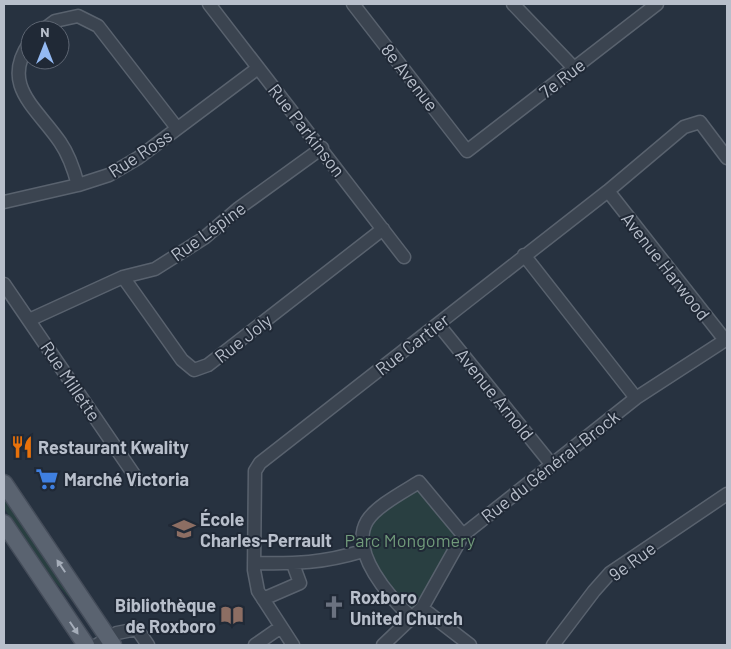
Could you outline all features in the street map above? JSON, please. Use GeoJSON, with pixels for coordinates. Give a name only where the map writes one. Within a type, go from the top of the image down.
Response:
{"type":"FeatureCollection","features":[{"type":"Feature","properties":{"kind":"main road"},"geometry":{"type":"LineString","coordinates":[[4,483],[106,643]]}},
{"type":"Feature","properties":{"kind":"main road"},"geometry":{"type":"LineString","coordinates":[[4,523],[86,645]]}},
{"type":"Feature","properties":{"kind":"street","name":"Rue Parkinson"},"geometry":{"type":"LineString","coordinates":[[210,4],[404,257]]}},
{"type":"Feature","properties":{"kind":"street","name":"8e Avenue"},"geometry":{"type":"LineString","coordinates":[[353,4],[468,151]]}},
{"type":"Feature","properties":{"kind":"street"},"geometry":{"type":"LineString","coordinates":[[513,4],[574,68]]}},
{"type":"Feature","properties":{"kind":"street","name":"7e Rue"},"geometry":{"type":"LineString","coordinates":[[468,151],[657,4]]}},
{"type":"Feature","properties":{"kind":"street"},"geometry":{"type":"LineString","coordinates":[[60,20],[78,16],[98,26],[177,128]]}},
{"type":"Feature","properties":{"kind":"street"},"geometry":{"type":"LineString","coordinates":[[20,54],[14,75],[18,90],[60,142],[71,163],[78,184]]}},
{"type":"Feature","properties":{"kind":"street","name":"Rue Ross"},"geometry":{"type":"LineString","coordinates":[[4,202],[109,175],[138,158],[258,68]]}},
{"type":"Feature","properties":{"kind":"street","name":"Rue Cartier"},"geometry":{"type":"LineString","coordinates":[[287,643],[280,627],[258,591],[254,563],[256,471],[260,463],[608,191],[684,127],[700,122],[727,158]]}},
{"type":"Feature","properties":{"kind":"street","name":"Rue Lépine"},"geometry":{"type":"LineString","coordinates":[[29,320],[123,277],[155,269],[204,238],[239,208],[322,148]]}},
{"type":"Feature","properties":{"kind":"street","name":"Avenue Harwood"},"geometry":{"type":"LineString","coordinates":[[608,191],[726,340]]}},
{"type":"Feature","properties":{"kind":"street","name":"Rue Joly"},"geometry":{"type":"LineString","coordinates":[[123,277],[182,360],[194,370],[208,365],[383,229]]}},
{"type":"Feature","properties":{"kind":"street"},"geometry":{"type":"LineString","coordinates":[[524,255],[636,398]]}},
{"type":"Feature","properties":{"kind":"street","name":"Rue Millette"},"geometry":{"type":"LineString","coordinates":[[4,284],[137,479]]}},
{"type":"Feature","properties":{"kind":"street","name":"Avenue Arnold"},"geometry":{"type":"LineString","coordinates":[[438,324],[552,465]]}},
{"type":"Feature","properties":{"kind":"street","name":"Rue du Général-Brock"},"geometry":{"type":"LineString","coordinates":[[383,645],[422,608],[463,535],[636,398],[726,340]]}},
{"type":"Feature","properties":{"kind":"street"},"geometry":{"type":"LineString","coordinates":[[412,618],[375,572],[363,551],[361,541],[368,520],[382,506],[420,482],[463,535]]}},
{"type":"Feature","properties":{"kind":"street","name":"9e Rue"},"geometry":{"type":"LineString","coordinates":[[553,645],[610,573],[727,494]]}},
{"type":"Feature","properties":{"kind":"street"},"geometry":{"type":"LineString","coordinates":[[254,563],[293,564],[329,561],[363,551]]}},
{"type":"Feature","properties":{"kind":"street"},"geometry":{"type":"LineString","coordinates":[[263,599],[300,583],[293,564]]}},
{"type":"Feature","properties":{"kind":"street"},"geometry":{"type":"LineString","coordinates":[[422,608],[470,645]]}},
{"type":"Feature","properties":{"kind":"street"},"geometry":{"type":"LineString","coordinates":[[255,645],[280,627]]}},
{"type":"Feature","properties":{"kind":"street"},"geometry":{"type":"LineString","coordinates":[[106,643],[137,629],[148,645]]}},
{"type":"Feature","properties":{"kind":"green space","name":"Parc Mongomery"},"geometry":{"type":"Polygon","coordinates":[[[417,483],[463,535],[412,618],[371,565],[366,524],[417,483]]]}},
{"type":"Feature","properties":{"kind":"green space"},"geometry":{"type":"Polygon","coordinates":[[[4,498],[73,602],[48,574],[4,508],[4,498]]]}},
{"type":"Feature","properties":{"kind":"place","name":"Restaurant Kwality"},"geometry":{"type":"Point","coordinates":[22,447]}},
{"type":"Feature","properties":{"kind":"place","name":"Marché Victoria"},"geometry":{"type":"Point","coordinates":[47,479]}},
{"type":"Feature","properties":{"kind":"place","name":"École Charles-Perrault"},"geometry":{"type":"Point","coordinates":[184,529]}},
{"type":"Feature","properties":{"kind":"place","name":"Roxboro United Church"},"geometry":{"type":"Point","coordinates":[334,607]}},
{"type":"Feature","properties":{"kind":"place","name":"Bibliothèque de Roxboro"},"geometry":{"type":"Point","coordinates":[232,615]}}]}
